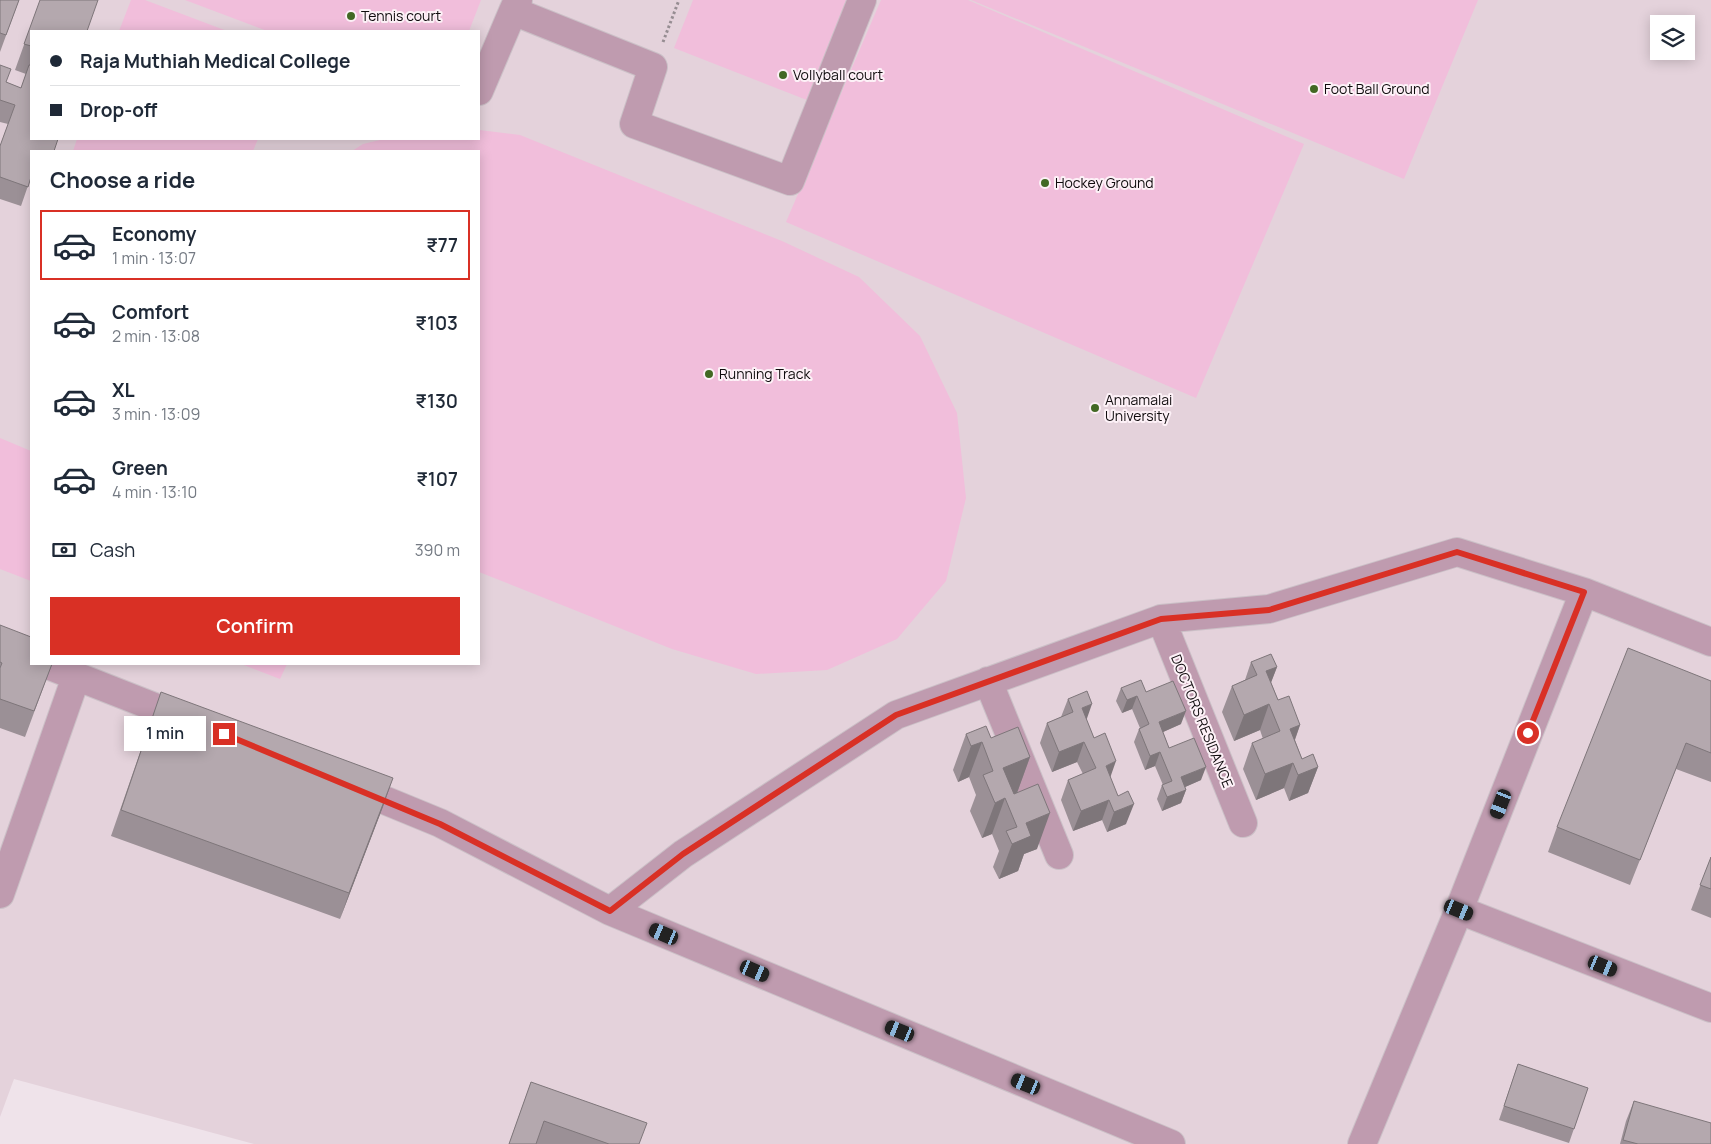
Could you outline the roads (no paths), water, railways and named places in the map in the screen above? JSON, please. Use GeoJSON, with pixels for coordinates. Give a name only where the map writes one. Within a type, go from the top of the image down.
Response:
{"type":"FeatureCollection","features":[{"type":"Feature","properties":{"kind":"street"},"geometry":{"type":"LineString","coordinates":[[480,89],[515,6],[653,67],[634,124],[790,181],[862,0]]}},
{"type":"Feature","properties":{"kind":"street"},"geometry":{"type":"LineString","coordinates":[[610,911],[683,854],[896,715],[1161,619],[1269,610],[1457,552],[1584,592],[1707,637]]}},
{"type":"Feature","properties":{"kind":"street"},"geometry":{"type":"LineString","coordinates":[[1362,1144],[1459,910],[1584,592]]}},
{"type":"Feature","properties":{"kind":"street","name":"DOCTORS RESIDANCE"},"geometry":{"type":"LineString","coordinates":[[1161,619],[1244,823]]}},
{"type":"Feature","properties":{"kind":"street"},"geometry":{"type":"LineString","coordinates":[[47,665],[214,731]]}},
{"type":"Feature","properties":{"kind":"street"},"geometry":{"type":"LineString","coordinates":[[0,894],[9,841],[76,677]]}},
{"type":"Feature","properties":{"kind":"street"},"geometry":{"type":"LineString","coordinates":[[988,681],[1059,855]]}},
{"type":"Feature","properties":{"kind":"street"},"geometry":{"type":"LineString","coordinates":[[323,775],[440,824],[610,911],[1171,1144]]}},
{"type":"Feature","properties":{"kind":"street"},"geometry":{"type":"LineString","coordinates":[[1459,910],[1711,1008]]}},
{"type":"Feature","properties":{"kind":"place","name":"Tennis court"},"geometry":{"type":"Point","coordinates":[351,16]}},
{"type":"Feature","properties":{"kind":"place","name":"Vollyball court"},"geometry":{"type":"Point","coordinates":[783,75]}},
{"type":"Feature","properties":{"kind":"place","name":"Foot Ball Ground"},"geometry":{"type":"Point","coordinates":[1314,89]}},
{"type":"Feature","properties":{"kind":"place","name":"Hockey Ground"},"geometry":{"type":"Point","coordinates":[1045,183]}},
{"type":"Feature","properties":{"kind":"place","name":"Running Track"},"geometry":{"type":"Point","coordinates":[709,374]}},
{"type":"Feature","properties":{"kind":"place","name":"Annamalai University"},"geometry":{"type":"Point","coordinates":[1095,408]}}]}
